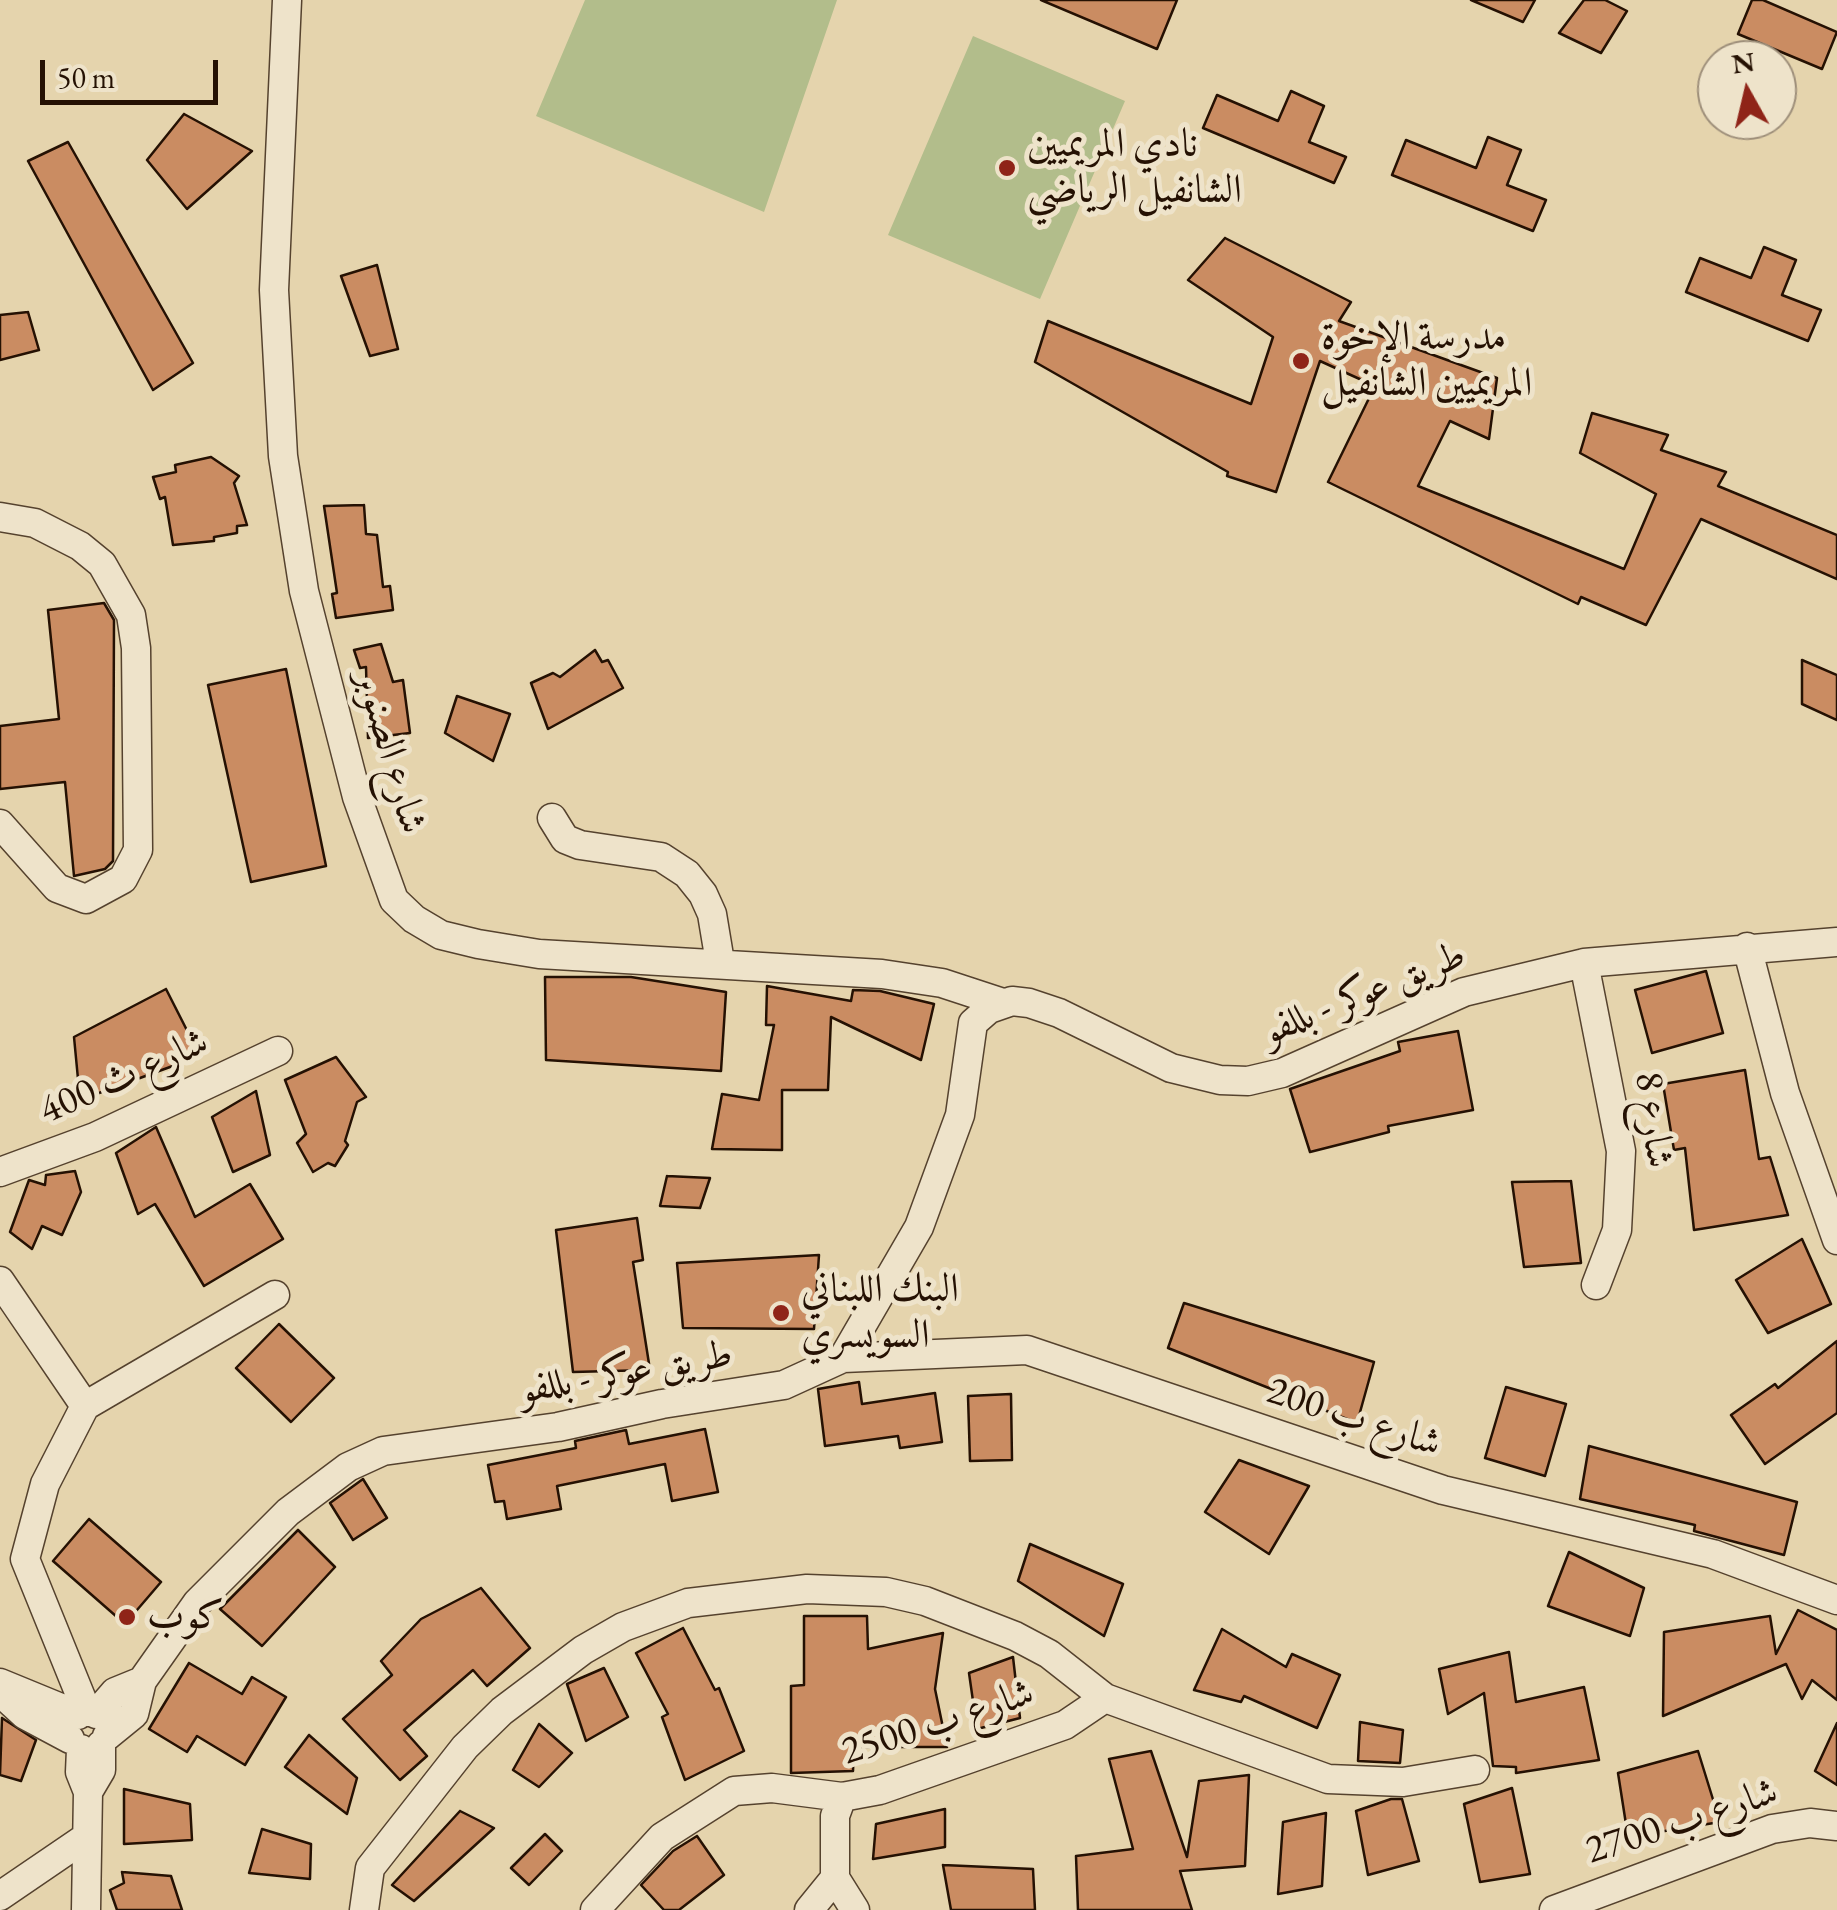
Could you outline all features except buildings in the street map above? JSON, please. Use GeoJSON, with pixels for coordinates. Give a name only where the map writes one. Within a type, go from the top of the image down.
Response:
{"type":"FeatureCollection","features":[{"type":"Feature","properties":{"kind":"street","name":"شارع الصنوبر"},"geometry":{"type":"LineString","coordinates":[[287,0],[274,290],[282,456],[304,592],[357,798],[394,900],[441,935],[478,944],[538,954],[882,974],[942,984],[1003,1004]]}},
{"type":"Feature","properties":{"kind":"street"},"geometry":{"type":"LineString","coordinates":[[0,517],[35,523],[80,546],[102,564],[131,614],[136,648],[138,850],[124,879],[86,898],[57,888],[0,824]]}},
{"type":"Feature","properties":{"kind":"street"},"geometry":{"type":"LineString","coordinates":[[552,818],[565,839],[580,846],[661,858],[686,874],[704,894],[712,914],[720,962]]}},
{"type":"Feature","properties":{"kind":"street","name":"طريق عوكر - بللفو"},"geometry":{"type":"LineString","coordinates":[[1003,1004],[1028,1003],[1059,1013],[1170,1068],[1220,1080],[1248,1080],[1282,1073],[1464,992],[1584,963],[1837,942]]}},
{"type":"Feature","properties":{"kind":"street"},"geometry":{"type":"LineString","coordinates":[[1747,948],[1785,1093],[1825,1217],[1837,1240]]}},
{"type":"Feature","properties":{"kind":"street","name":"شارع 8"},"geometry":{"type":"LineString","coordinates":[[1584,963],[1621,1151],[1617,1230],[1596,1285]]}},
{"type":"Feature","properties":{"kind":"street"},"geometry":{"type":"LineString","coordinates":[[843,1358],[910,1246],[948,1158],[966,1090],[974,1022],[1003,1004]]}},
{"type":"Feature","properties":{"kind":"street","name":"شارع ث 400"},"geometry":{"type":"LineString","coordinates":[[0,1172],[95,1137],[278,1050]]}},
{"type":"Feature","properties":{"kind":"street"},"geometry":{"type":"LineString","coordinates":[[0,1281],[85,1406]]}},
{"type":"Feature","properties":{"kind":"street"},"geometry":{"type":"LineString","coordinates":[[86,1910],[88,1792],[80,1772],[89,1730],[25,1558],[45,1484],[85,1406],[275,1296]]}},
{"type":"Feature","properties":{"kind":"street","name":"شارع ب 200"},"geometry":{"type":"LineString","coordinates":[[843,1358],[1027,1350],[1443,1490],[1713,1554],[1837,1600]]}},
{"type":"Feature","properties":{"kind":"street","name":"طريق عوكر - بللفو"},"geometry":{"type":"LineString","coordinates":[[89,1730],[115,1692],[142,1681],[198,1603],[242,1554],[320,1484],[348,1467],[383,1451],[558,1428],[784,1384],[843,1358]]}},
{"type":"Feature","properties":{"kind":"street","name":"شارع ب 2500"},"geometry":{"type":"LineString","coordinates":[[364,1910],[370,1868],[465,1748],[502,1711],[583,1650],[653,1614],[688,1603],[807,1589],[886,1592],[925,1601],[1015,1636],[1049,1654],[1105,1698],[1328,1780],[1403,1782],[1475,1770]]}},
{"type":"Feature","properties":{"kind":"street"},"geometry":{"type":"LineString","coordinates":[[0,1683],[89,1730]]}},
{"type":"Feature","properties":{"kind":"street"},"geometry":{"type":"LineString","coordinates":[[0,1692],[25,1716],[89,1730]]}},
{"type":"Feature","properties":{"kind":"street","name":"شارع ب 2500"},"geometry":{"type":"LineString","coordinates":[[595,1910],[662,1837],[723,1796],[754,1787],[842,1798],[880,1790],[1064,1725],[1105,1698]]}},
{"type":"Feature","properties":{"kind":"street"},"geometry":{"type":"LineString","coordinates":[[842,1798],[835,1816],[836,1878],[855,1910]]}},
{"type":"Feature","properties":{"kind":"street","name":"شارع ب 2700"},"geometry":{"type":"LineString","coordinates":[[1554,1910],[1584,1904],[1772,1829],[1810,1822],[1837,1826]]}},
{"type":"Feature","properties":{"kind":"street"},"geometry":{"type":"LineString","coordinates":[[0,1896],[85,1838]]}},
{"type":"Feature","properties":{"kind":"street"},"geometry":{"type":"LineString","coordinates":[[808,1910],[836,1878]]}},
{"type":"Feature","properties":{"kind":"green space"},"geometry":{"type":"Polygon","coordinates":[[[585,0],[837,0],[764,212],[536,116],[585,0]]]}},
{"type":"Feature","properties":{"kind":"green space","name":"نادي المريميين الشانفيل الرياضي"},"geometry":{"type":"Polygon","coordinates":[[[973,36],[1125,101],[1040,299],[888,235],[973,36]]]}},
{"type":"Feature","properties":{"kind":"place","name":"نادي المريميين الشانفيل الرياضي"},"geometry":{"type":"Point","coordinates":[1007,168]}},
{"type":"Feature","properties":{"kind":"place","name":"مدرسة الإخوة المريميين الشانفيل"},"geometry":{"type":"Point","coordinates":[1301,361]}},
{"type":"Feature","properties":{"kind":"place","name":"البنك اللبناني السويسري"},"geometry":{"type":"Point","coordinates":[781,1313]}},
{"type":"Feature","properties":{"kind":"place","name":"كوب"},"geometry":{"type":"Point","coordinates":[127,1617]}}]}
